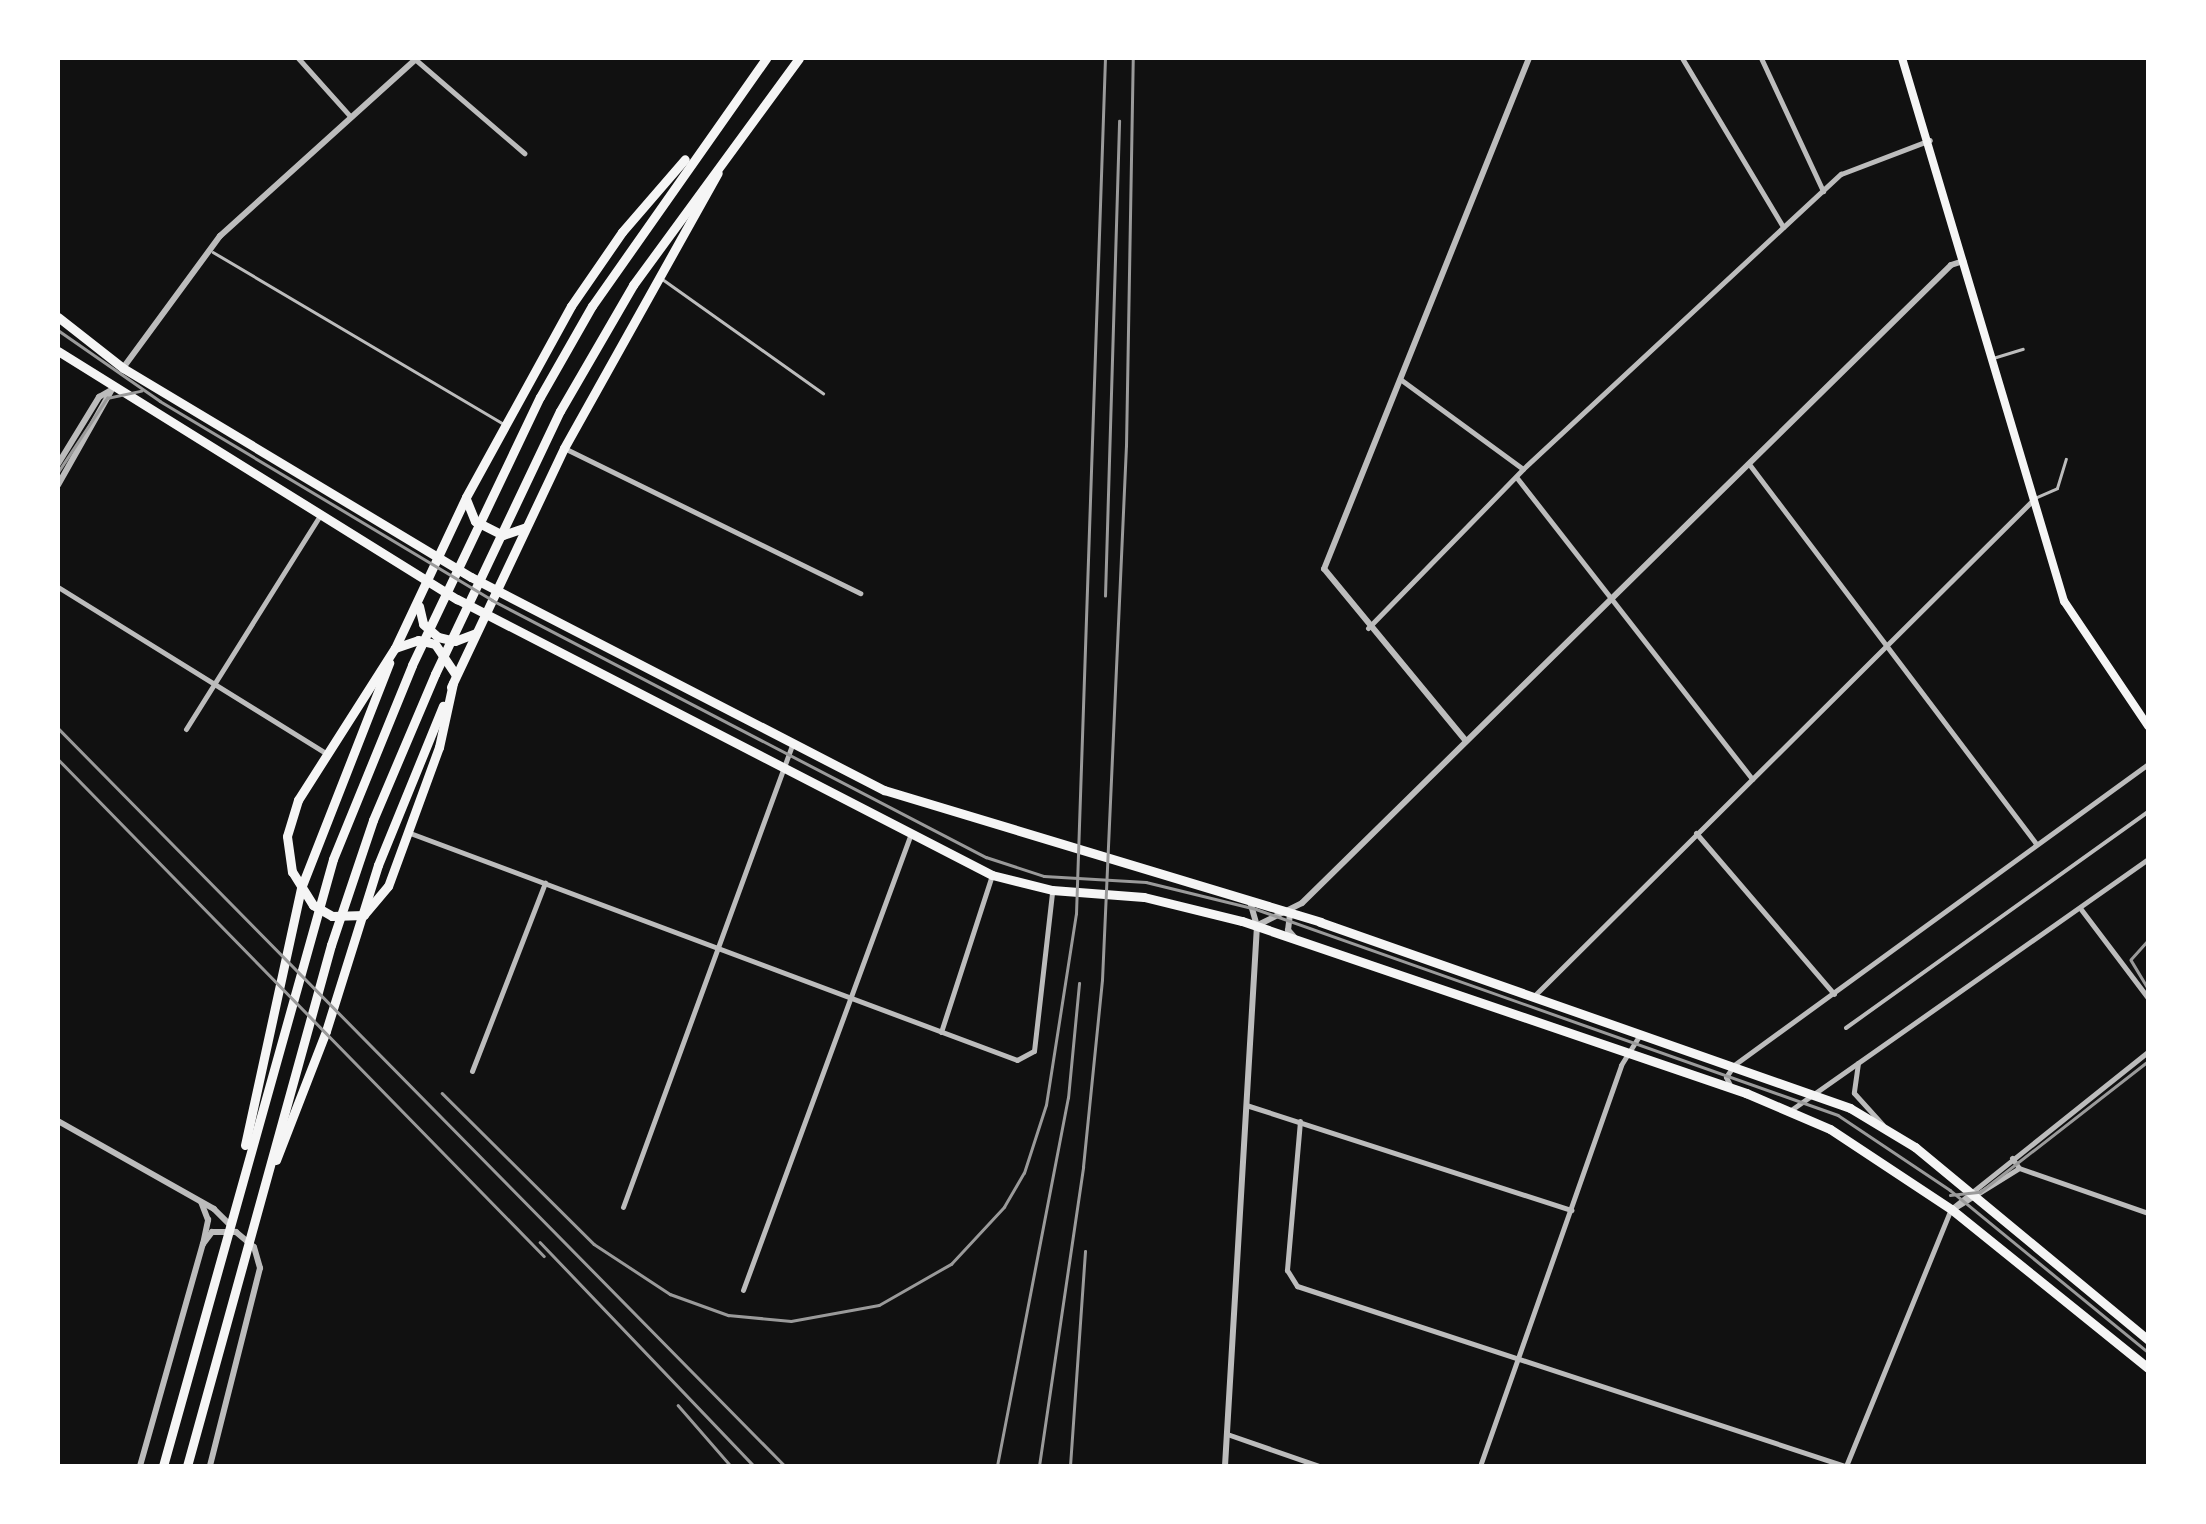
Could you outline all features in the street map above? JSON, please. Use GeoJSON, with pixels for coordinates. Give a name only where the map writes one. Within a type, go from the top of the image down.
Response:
{"type":"FeatureCollection","features":[{"type":"Feature","properties":{"kind":"main road"},"geometry":{"type":"LineString","coordinates":[[163,1466],[333,859],[412,665],[540,397],[657,209],[766,58]]}},
{"type":"Feature","properties":{"kind":"main road"},"geometry":{"type":"LineString","coordinates":[[188,1466],[346,899],[420,710],[560,411],[674,223],[798,58]]}},
{"type":"Feature","properties":{"kind":"main road"},"geometry":{"type":"LineString","coordinates":[[1902,58],[1930,140],[2067,609],[2148,726]]}},
{"type":"Feature","properties":{"kind":"main road"},"geometry":{"type":"LineString","coordinates":[[236,1197],[269,1012],[301,888],[363,732],[394,650],[418,640],[435,644],[454,679],[439,747],[388,886],[364,915],[332,916],[313,904],[292,872],[286,836],[298,800],[394,650],[504,424],[598,264],[704,140]]}},
{"type":"Feature","properties":{"kind":"main road"},"geometry":{"type":"LineString","coordinates":[[260,1200],[426,745],[454,679],[564,448],[730,150]]}},
{"type":"Feature","properties":{"kind":"main road"},"geometry":{"type":"LineString","coordinates":[[58,317],[124,368],[471,577],[915,803],[1291,912],[1734,1065],[1884,1125],[2148,1340]]}},
{"type":"Feature","properties":{"kind":"main road"},"geometry":{"type":"LineString","coordinates":[[58,351],[112,389],[457,599],[992,876],[1052,890],[1144,896],[1257,926],[1733,1089],[1789,1112],[1865,1149],[1951,1209],[2148,1368]]}},
{"type":"Feature","properties":{"kind":"main road"},"geometry":{"type":"LineString","coordinates":[[112,389],[124,368]]}},
{"type":"Feature","properties":{"kind":"main road"},"geometry":{"type":"LineString","coordinates":[[466,497],[475,521],[503,534],[527,526]]}},
{"type":"Feature","properties":{"kind":"main road"},"geometry":{"type":"LineString","coordinates":[[452,529],[473,524],[501,538],[510,562]]}},
{"type":"Feature","properties":{"kind":"main road"},"geometry":{"type":"LineString","coordinates":[[418,604],[424,624],[438,637],[454,641],[476,632]]}},
{"type":"Feature","properties":{"kind":"street"},"geometry":{"type":"LineString","coordinates":[[298,58],[350,116]]}},
{"type":"Feature","properties":{"kind":"street"},"geometry":{"type":"LineString","coordinates":[[124,368],[208,249],[416,58],[524,152]]}},
{"type":"Feature","properties":{"kind":"street"},"geometry":{"type":"LineString","coordinates":[[1466,742],[1368,628],[1324,569],[1529,58]]}},
{"type":"Feature","properties":{"kind":"street"},"geometry":{"type":"LineString","coordinates":[[1682,58],[1783,227]]}},
{"type":"Feature","properties":{"kind":"street"},"geometry":{"type":"LineString","coordinates":[[1761,58],[1822,190]]}},
{"type":"Feature","properties":{"kind":"street"},"geometry":{"type":"LineString","coordinates":[[1368,628],[1522,469],[1845,170],[1930,140]]}},
{"type":"Feature","properties":{"kind":"street"},"geometry":{"type":"LineString","coordinates":[[1257,926],[1291,912],[1951,265],[1963,261]]}},
{"type":"Feature","properties":{"kind":"street"},"geometry":{"type":"LineString","coordinates":[[1398,378],[1522,469]]}},
{"type":"Feature","properties":{"kind":"street"},"geometry":{"type":"LineString","coordinates":[[58,464],[99,397],[112,389]]}},
{"type":"Feature","properties":{"kind":"street"},"geometry":{"type":"LineString","coordinates":[[58,485],[112,389]]}},
{"type":"Feature","properties":{"kind":"street"},"geometry":{"type":"LineString","coordinates":[[564,448],[860,594]]}},
{"type":"Feature","properties":{"kind":"street"},"geometry":{"type":"LineString","coordinates":[[1748,464],[2036,844]]}},
{"type":"Feature","properties":{"kind":"street"},"geometry":{"type":"LineString","coordinates":[[1517,478],[1752,778]]}},
{"type":"Feature","properties":{"kind":"street"},"geometry":{"type":"LineString","coordinates":[[1536,994],[2034,499]]}},
{"type":"Feature","properties":{"kind":"street"},"geometry":{"type":"LineString","coordinates":[[186,730],[319,517]]}},
{"type":"Feature","properties":{"kind":"street"},"geometry":{"type":"LineString","coordinates":[[58,587],[327,754]]}},
{"type":"Feature","properties":{"kind":"street"},"geometry":{"type":"LineString","coordinates":[[623,1207],[793,744]]}},
{"type":"Feature","properties":{"kind":"street"},"geometry":{"type":"LineString","coordinates":[[1733,1089],[1726,1077],[1734,1065],[2148,764]]}},
{"type":"Feature","properties":{"kind":"street"},"geometry":{"type":"LineString","coordinates":[[1846,1028],[2148,812]]}},
{"type":"Feature","properties":{"kind":"street"},"geometry":{"type":"LineString","coordinates":[[407,832],[1017,1060],[1030,1058],[1052,890]]}},
{"type":"Feature","properties":{"kind":"street"},"geometry":{"type":"LineString","coordinates":[[1696,834],[1834,994]]}},
{"type":"Feature","properties":{"kind":"street"},"geometry":{"type":"LineString","coordinates":[[743,1290],[910,835]]}},
{"type":"Feature","properties":{"kind":"street"},"geometry":{"type":"LineString","coordinates":[[1789,1112],[2148,859]]}},
{"type":"Feature","properties":{"kind":"street"},"geometry":{"type":"LineString","coordinates":[[941,1032],[992,876]]}},
{"type":"Feature","properties":{"kind":"street"},"geometry":{"type":"LineString","coordinates":[[472,1071],[546,882]]}},
{"type":"Feature","properties":{"kind":"street"},"geometry":{"type":"LineString","coordinates":[[1225,1466],[1257,926],[1250,900]]}},
{"type":"Feature","properties":{"kind":"street"},"geometry":{"type":"LineString","coordinates":[[2080,908],[2148,998]]}},
{"type":"Feature","properties":{"kind":"street"},"geometry":{"type":"LineString","coordinates":[[1291,912],[1288,930],[1295,939]]}},
{"type":"Feature","properties":{"kind":"street"},"geometry":{"type":"LineString","coordinates":[[1480,1466],[1626,1052],[1635,1038],[1652,1036]]}},
{"type":"Feature","properties":{"kind":"street"},"geometry":{"type":"LineString","coordinates":[[1951,1209],[2148,1052]]}},
{"type":"Feature","properties":{"kind":"street"},"geometry":{"type":"LineString","coordinates":[[1860,1061],[1854,1093],[1884,1125]]}},
{"type":"Feature","properties":{"kind":"street"},"geometry":{"type":"LineString","coordinates":[[1246,1105],[1570,1210]]}},
{"type":"Feature","properties":{"kind":"street"},"geometry":{"type":"LineString","coordinates":[[1300,1120],[1287,1270],[1292,1282],[1845,1466],[1951,1209],[2019,1168]]}},
{"type":"Feature","properties":{"kind":"street"},"geometry":{"type":"LineString","coordinates":[[58,1121],[201,1202],[254,1247],[260,1277],[210,1466]]}},
{"type":"Feature","properties":{"kind":"street"},"geometry":{"type":"LineString","coordinates":[[2012,1158],[2019,1168],[2148,1214]]}},
{"type":"Feature","properties":{"kind":"street"},"geometry":{"type":"LineString","coordinates":[[140,1466],[203,1244],[208,1220],[201,1202]]}},
{"type":"Feature","properties":{"kind":"street"},"geometry":{"type":"LineString","coordinates":[[203,1244],[212,1232],[236,1232]]}},
{"type":"Feature","properties":{"kind":"street"},"geometry":{"type":"LineString","coordinates":[[1226,1434],[1319,1466]]}},
{"type":"Feature","properties":{"kind":"lane"},"geometry":{"type":"LineString","coordinates":[[208,249],[504,424]]}},
{"type":"Feature","properties":{"kind":"lane"},"geometry":{"type":"LineString","coordinates":[[660,277],[823,394]]}},
{"type":"Feature","properties":{"kind":"lane"},"geometry":{"type":"LineString","coordinates":[[1992,358],[2023,349]]}},
{"type":"Feature","properties":{"kind":"lane"},"geometry":{"type":"LineString","coordinates":[[2034,499],[2057,488],[2066,459]]}},
{"type":"Feature","properties":{"kind":"tram line"},"geometry":{"type":"LineString","coordinates":[[58,330],[160,401],[492,600],[986,857],[1044,876],[1146,882],[1256,909],[1838,1115],[1950,1190],[2148,1352]]}},
{"type":"Feature","properties":{"kind":"tram line"},"geometry":{"type":"LineString","coordinates":[[58,472],[107,398],[141,391]]}},
{"type":"Feature","properties":{"kind":"tram line"},"geometry":{"type":"LineString","coordinates":[[2148,941],[2131,960],[2148,988]]}},
{"type":"Feature","properties":{"kind":"tram line"},"geometry":{"type":"LineString","coordinates":[[1950,1195],[1980,1192],[2148,1061]]}},
{"type":"Feature","properties":{"kind":"railway"},"geometry":{"type":"LineString","coordinates":[[442,1093],[594,1244],[670,1294],[728,1315],[791,1321],[879,1305],[951,1264],[1004,1207],[1024,1173],[1046,1105],[1076,914],[1105,58]]}},
{"type":"Feature","properties":{"kind":"railway"},"geometry":{"type":"LineString","coordinates":[[1039,1466],[1083,1167],[1102,980],[1126,446],[1133,58]]}},
{"type":"Feature","properties":{"kind":"railway"},"geometry":{"type":"LineString","coordinates":[[1105,596],[1119,121]]}},
{"type":"Feature","properties":{"kind":"railway"},"geometry":{"type":"LineString","coordinates":[[58,728],[785,1466]]}},
{"type":"Feature","properties":{"kind":"railway"},"geometry":{"type":"LineString","coordinates":[[58,759],[544,1256]]}},
{"type":"Feature","properties":{"kind":"railway"},"geometry":{"type":"LineString","coordinates":[[997,1466],[1068,1098],[1079,984]]}},
{"type":"Feature","properties":{"kind":"railway"},"geometry":{"type":"LineString","coordinates":[[540,1242],[754,1466]]}},
{"type":"Feature","properties":{"kind":"railway"},"geometry":{"type":"LineString","coordinates":[[1070,1466],[1085,1252]]}},
{"type":"Feature","properties":{"kind":"railway"},"geometry":{"type":"LineString","coordinates":[[678,1405],[731,1466]]}}]}
